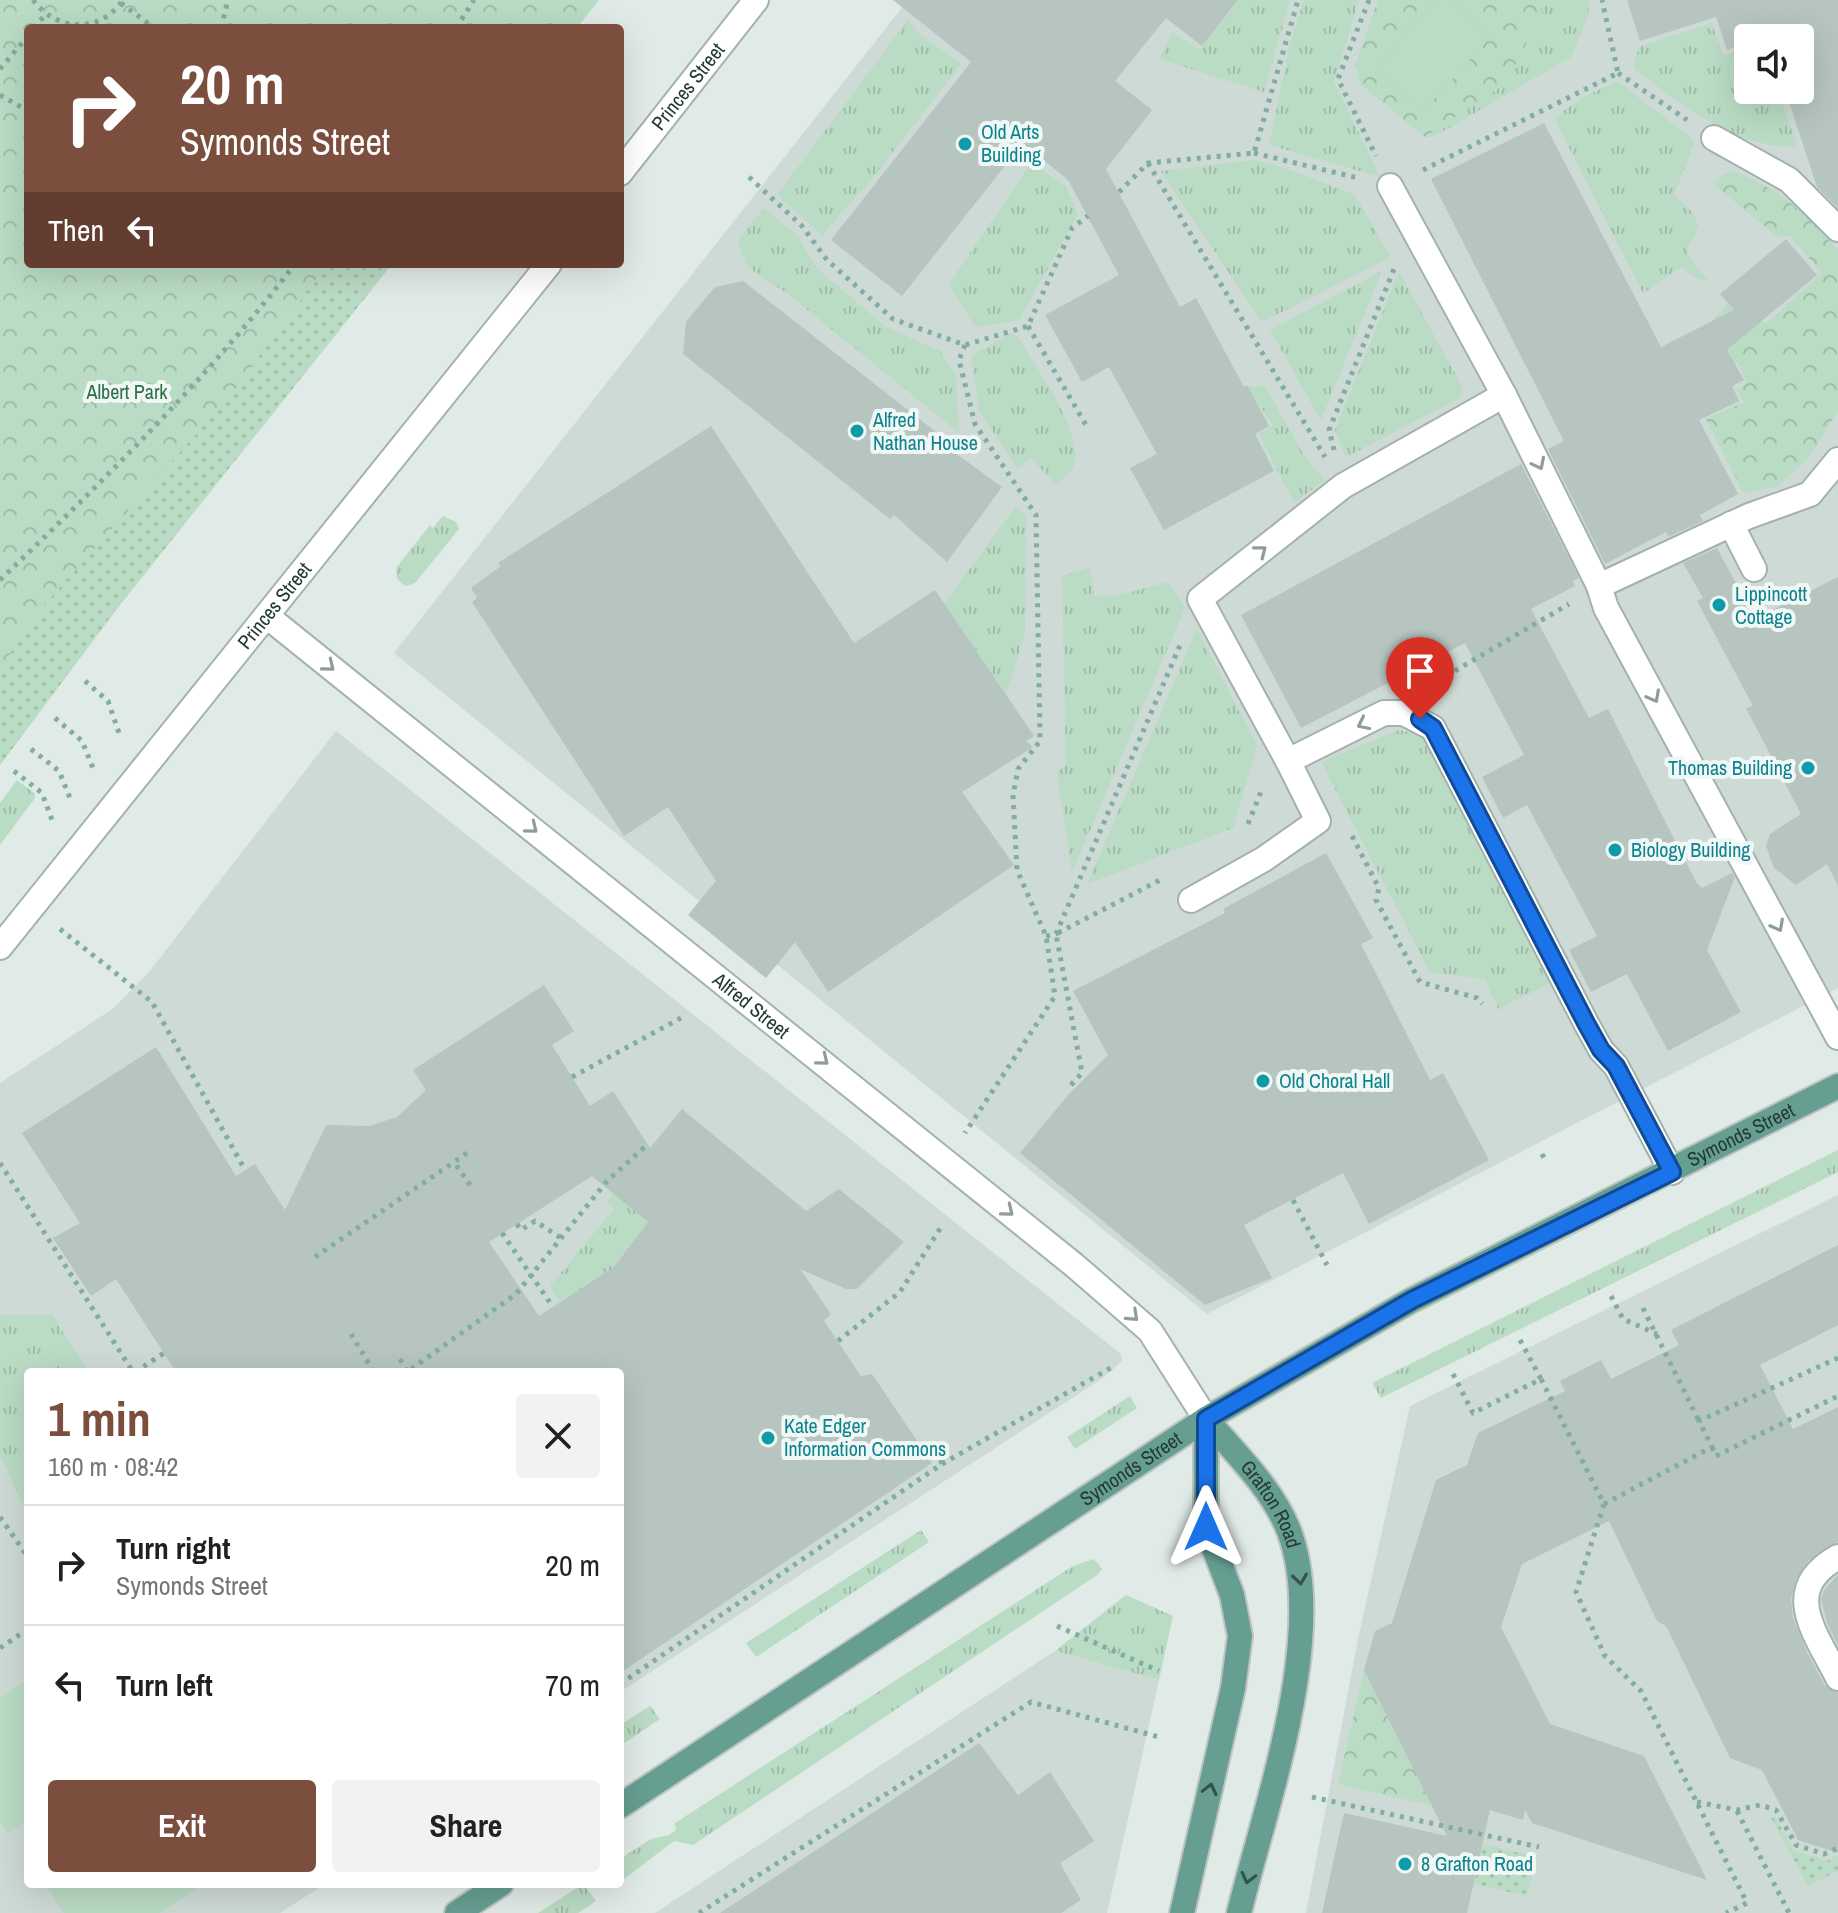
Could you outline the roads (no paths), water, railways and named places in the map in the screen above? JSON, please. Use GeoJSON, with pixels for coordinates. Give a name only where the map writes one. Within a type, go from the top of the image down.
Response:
{"type":"FeatureCollection","features":[{"type":"Feature","properties":{"kind":"main road","name":"Symonds Street"},"geometry":{"type":"LineString","coordinates":[[624,1803],[1206,1419],[1412,1300],[1838,1086]]}},
{"type":"Feature","properties":{"kind":"main road","name":"Grafton Road"},"geometry":{"type":"LineString","coordinates":[[1182,1913],[1233,1688],[1240,1636],[1232,1595],[1206,1527],[1206,1419]]}},
{"type":"Feature","properties":{"kind":"main road","name":"Grafton Road"},"geometry":{"type":"LineString","coordinates":[[1206,1419],[1267,1490],[1288,1530],[1300,1570],[1304,1611],[1288,1721],[1239,1913]]}},
{"type":"Feature","properties":{"kind":"main road"},"geometry":{"type":"LineString","coordinates":[[457,1913],[495,1888]]}},
{"type":"Feature","properties":{"kind":"street","name":"Princes Street"},"geometry":{"type":"LineString","coordinates":[[624,168],[756,0]]}},
{"type":"Feature","properties":{"kind":"street"},"geometry":{"type":"LineString","coordinates":[[1714,138],[1789,180],[1838,229]]}},
{"type":"Feature","properties":{"kind":"street"},"geometry":{"type":"LineString","coordinates":[[1390,186],[1504,395],[1599,586],[1613,622],[1838,1037]]}},
{"type":"Feature","properties":{"kind":"street","name":"Princes Street"},"geometry":{"type":"LineString","coordinates":[[0,947],[546,268]]}},
{"type":"Feature","properties":{"kind":"street"},"geometry":{"type":"LineString","coordinates":[[1191,900],[1264,859],[1318,821],[1200,599],[1343,486],[1504,395]]}},
{"type":"Feature","properties":{"kind":"street"},"geometry":{"type":"LineString","coordinates":[[1599,586],[1731,524],[1810,494],[1838,460]]}},
{"type":"Feature","properties":{"kind":"street"},"geometry":{"type":"LineString","coordinates":[[1731,524],[1754,569]]}},
{"type":"Feature","properties":{"kind":"street","name":"Alfred Street"},"geometry":{"type":"LineString","coordinates":[[268,617],[1094,1282],[1150,1331],[1206,1419]]}},
{"type":"Feature","properties":{"kind":"street"},"geometry":{"type":"LineString","coordinates":[[1288,761],[1384,713],[1404,713],[1433,728],[1586,1023],[1601,1050],[1616,1066],[1672,1172]]}},
{"type":"Feature","properties":{"kind":"street"},"geometry":{"type":"LineString","coordinates":[[1838,1557],[1815,1573],[1805,1598],[1806,1613],[1838,1678]]}},
{"type":"Feature","properties":{"kind":"place","name":"Old Arts Building"},"geometry":{"type":"Point","coordinates":[965,144]}},
{"type":"Feature","properties":{"kind":"place","name":"Alfred Nathan House"},"geometry":{"type":"Point","coordinates":[857,431]}},
{"type":"Feature","properties":{"kind":"place","name":"Lippincott Cottage"},"geometry":{"type":"Point","coordinates":[1719,605]}},
{"type":"Feature","properties":{"kind":"place","name":"Thomas Building"},"geometry":{"type":"Point","coordinates":[1808,768]}},
{"type":"Feature","properties":{"kind":"place","name":"Biology Building"},"geometry":{"type":"Point","coordinates":[1615,850]}},
{"type":"Feature","properties":{"kind":"place","name":"Old Choral Hall"},"geometry":{"type":"Point","coordinates":[1263,1081]}},
{"type":"Feature","properties":{"kind":"place","name":"Kate Edger Information Commons"},"geometry":{"type":"Point","coordinates":[768,1438]}},
{"type":"Feature","properties":{"kind":"place","name":"8 Grafton Road"},"geometry":{"type":"Point","coordinates":[1405,1864]}},
{"type":"Feature","properties":{"kind":"park label","name":"Albert Park"},"geometry":{"type":"Point","coordinates":[127,392]}}]}
